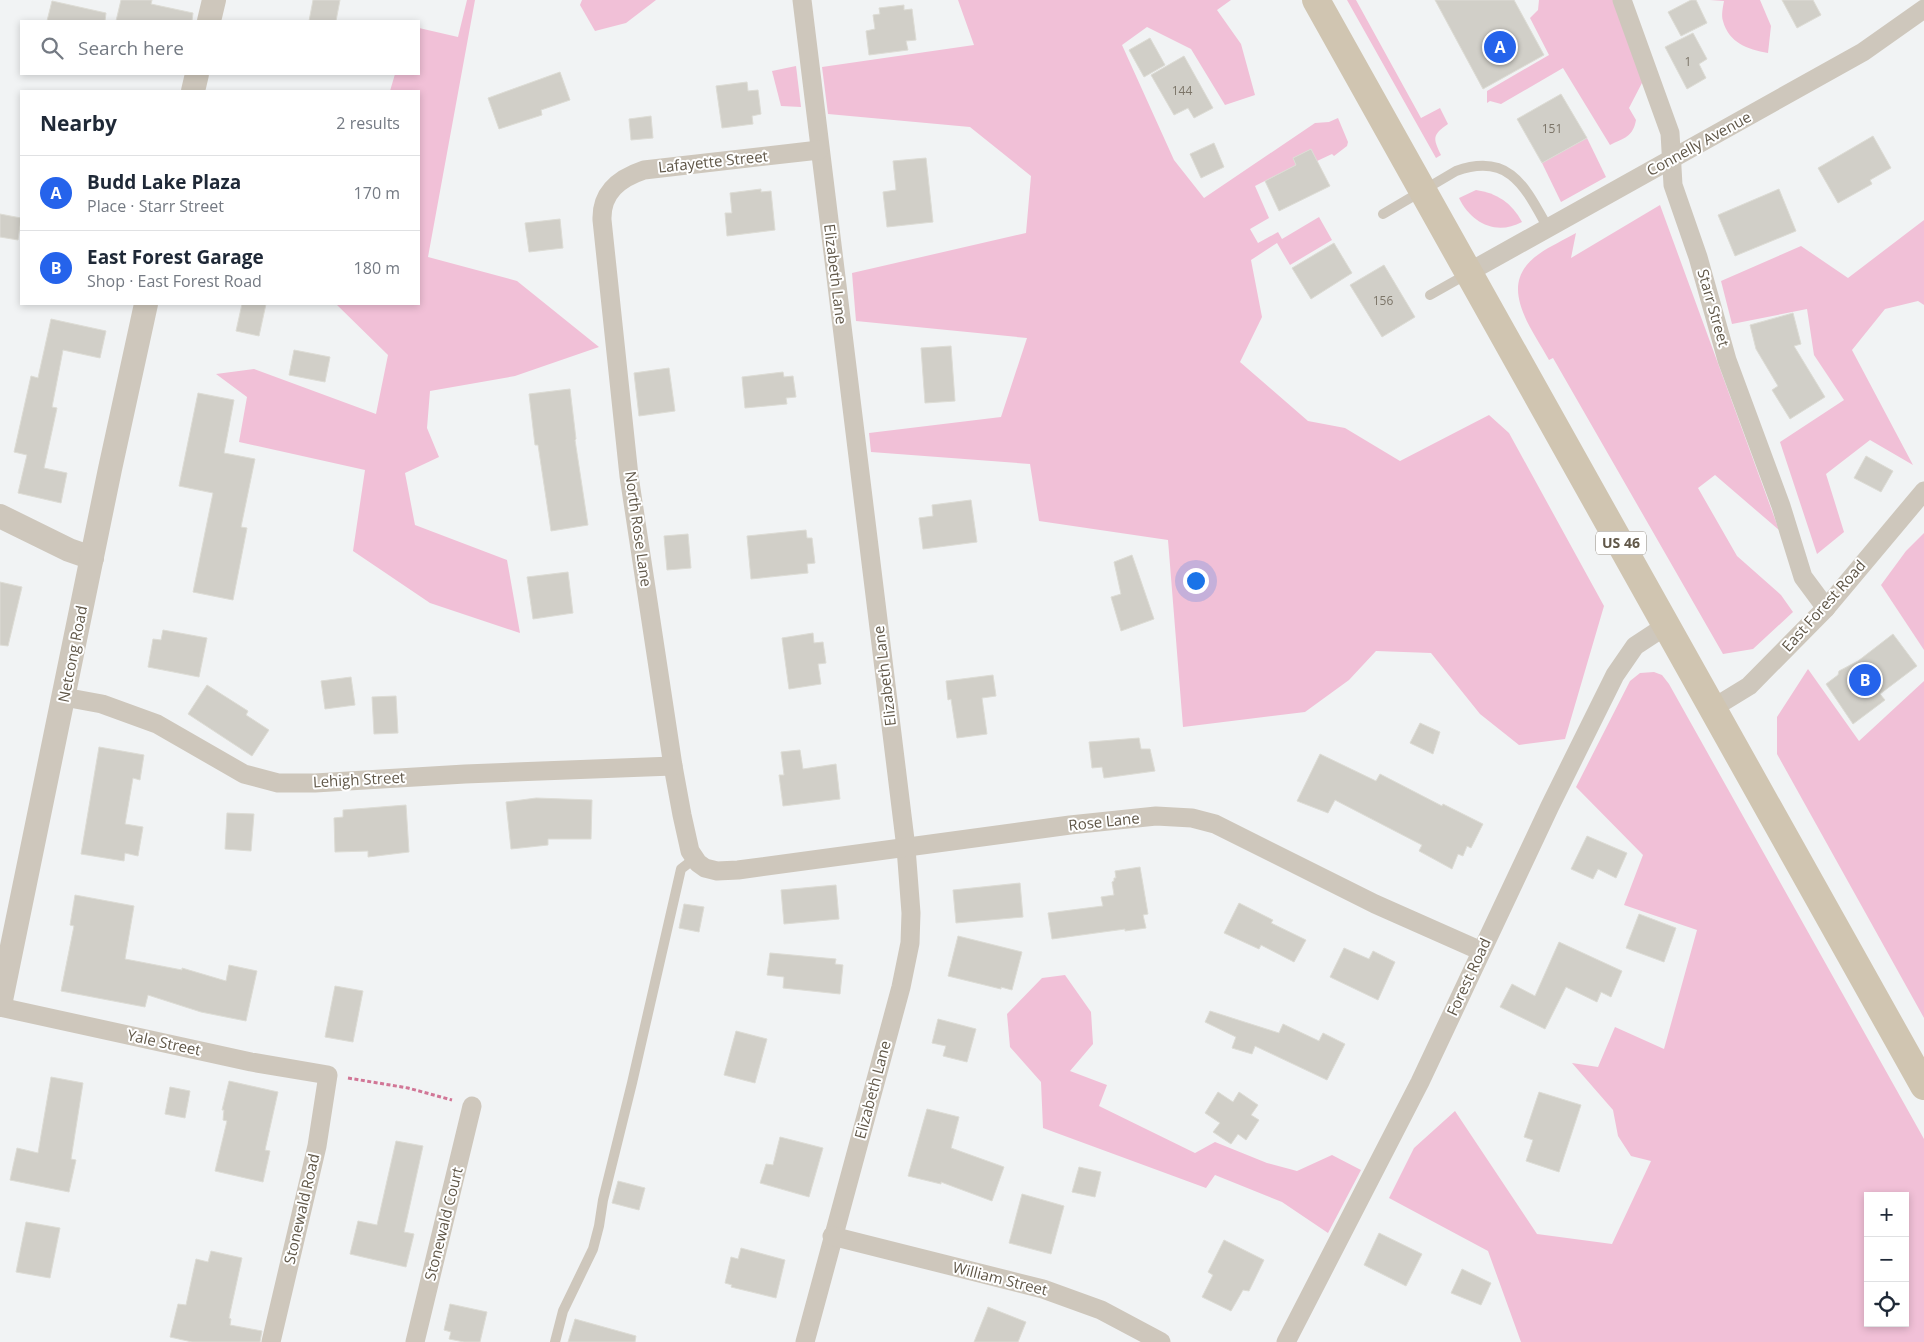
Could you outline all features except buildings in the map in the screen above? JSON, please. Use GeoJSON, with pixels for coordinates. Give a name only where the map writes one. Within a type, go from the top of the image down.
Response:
{"type":"FeatureCollection","features":[{"type":"Feature","properties":{"kind":"main road","name":"US 46"},"geometry":{"type":"LineString","coordinates":[[1316,0],[1924,1086]]}},
{"type":"Feature","properties":{"kind":"street"},"geometry":{"type":"LineString","coordinates":[[209,20],[214,0]]}},
{"type":"Feature","properties":{"kind":"street","name":"Elizabeth Lane"},"geometry":{"type":"LineString","coordinates":[[802,0],[906,848],[911,913],[910,943],[901,987],[832,1236],[805,1342]]}},
{"type":"Feature","properties":{"kind":"street","name":"Starr Street"},"geometry":{"type":"LineString","coordinates":[[1622,0],[1670,133],[1673,185],[1698,256],[1727,360],[1781,506],[1803,577],[1826,608]]}},
{"type":"Feature","properties":{"kind":"street","name":"Connelly Avenue"},"geometry":{"type":"LineString","coordinates":[[1469,272],[1863,52],[1924,8]]}},
{"type":"Feature","properties":{"kind":"street"},"geometry":{"type":"LineString","coordinates":[[193,90],[197,75]]}},
{"type":"Feature","properties":{"kind":"street","name":"Lafayette Street"},"geometry":{"type":"LineString","coordinates":[[612,187],[628,176],[644,170],[819,150]]}},
{"type":"Feature","properties":{"kind":"street","name":"North Rose Lane"},"geometry":{"type":"LineString","coordinates":[[612,187],[604,203],[602,220],[629,476],[673,766],[690,850],[698,863]]}},
{"type":"Feature","properties":{"kind":"street","name":"Netcong Road"},"geometry":{"type":"LineString","coordinates":[[0,1006],[146,305]]}},
{"type":"Feature","properties":{"kind":"street","name":"East Forest Road"},"geometry":{"type":"LineString","coordinates":[[1713,708],[1749,686],[1826,608],[1924,491]]}},
{"type":"Feature","properties":{"kind":"street"},"geometry":{"type":"LineString","coordinates":[[0,516],[69,550],[92,558]]}},
{"type":"Feature","properties":{"kind":"street","name":"Forest Road"},"geometry":{"type":"LineString","coordinates":[[1286,1342],[1420,1082],[1481,951],[1615,675],[1635,646],[1644,638],[1667,625]]}},
{"type":"Feature","properties":{"kind":"street","name":"Lehigh Street"},"geometry":{"type":"LineString","coordinates":[[64,697],[102,704],[157,724],[244,774],[278,783],[315,783],[465,774],[673,766]]}},
{"type":"Feature","properties":{"kind":"street","name":"Rose Lane"},"geometry":{"type":"LineString","coordinates":[[698,863],[717,871],[738,870],[1156,816],[1192,818],[1215,824],[1375,904],[1481,951]]}},
{"type":"Feature","properties":{"kind":"street","name":"Yale Street"},"geometry":{"type":"LineString","coordinates":[[0,1006],[251,1062],[328,1075]]}},
{"type":"Feature","properties":{"kind":"street","name":"Stonewald Road"},"geometry":{"type":"LineString","coordinates":[[271,1342],[317,1146],[328,1075]]}},
{"type":"Feature","properties":{"kind":"street","name":"Stonewald Court"},"geometry":{"type":"LineString","coordinates":[[415,1342],[472,1106]]}},
{"type":"Feature","properties":{"kind":"street","name":"William Street"},"geometry":{"type":"LineString","coordinates":[[832,1236],[1052,1292],[1101,1310],[1161,1342]]}},
{"type":"Feature","properties":{"kind":"lane"},"geometry":{"type":"LineString","coordinates":[[1383,214],[1463,168],[1482,165],[1494,166],[1505,170],[1523,186],[1548,228]]}},
{"type":"Feature","properties":{"kind":"lane"},"geometry":{"type":"LineString","coordinates":[[1430,295],[1469,272]]}},
{"type":"Feature","properties":{"kind":"lane"},"geometry":{"type":"LineString","coordinates":[[554,1342],[563,1311],[592,1249],[681,869],[698,863]]}},
{"type":"Feature","properties":{"kind":"path"},"geometry":{"type":"LineString","coordinates":[[328,1075],[408,1088],[472,1106]]}},
{"type":"Feature","properties":{"kind":"shaded area"},"geometry":{"type":"Polygon","coordinates":[[[467,0],[475,0],[428,257],[517,281],[599,347],[515,376],[430,391],[427,428],[439,457],[405,473],[415,525],[507,560],[520,633],[430,603],[353,551],[365,470],[239,442],[247,397],[216,374],[254,369],[376,414],[388,355],[337,305],[420,305],[420,90],[390,90],[395,75],[420,75],[420,28],[458,37],[467,0]]]}},
{"type":"Feature","properties":{"kind":"shaded area"},"geometry":{"type":"Polygon","coordinates":[[[582,0],[656,0],[626,23],[595,31],[580,5],[582,0]]]}},
{"type":"Feature","properties":{"kind":"shaded area"},"geometry":{"type":"Polygon","coordinates":[[[958,0],[1231,0],[1217,10],[1241,44],[1255,95],[1225,105],[1191,49],[1147,27],[1122,45],[1174,160],[1204,198],[1315,123],[1329,122],[1338,118],[1348,142],[1347,146],[1334,156],[1332,154],[1317,161],[1311,149],[1293,158],[1296,165],[1255,186],[1269,218],[1250,229],[1258,243],[1278,232],[1282,239],[1319,217],[1332,240],[1290,265],[1277,243],[1251,260],[1262,317],[1240,362],[1308,421],[1345,428],[1400,461],[1489,415],[1509,433],[1604,606],[1565,739],[1519,745],[1480,714],[1431,653],[1376,651],[1349,680],[1305,712],[1183,727],[1168,540],[1039,521],[1030,464],[871,452],[869,433],[1001,417],[1027,338],[856,321],[852,273],[1026,233],[1031,176],[970,127],[828,114],[822,67],[974,45],[958,0]]]}},
{"type":"Feature","properties":{"kind":"shaded area"},"geometry":{"type":"Polygon","coordinates":[[[1347,0],[1356,0],[1421,118],[1440,108],[1448,124],[1435,137],[1436,145],[1441,155],[1436,158],[1347,0]]]}},
{"type":"Feature","properties":{"kind":"shaded area"},"geometry":{"type":"Polygon","coordinates":[[[1539,0],[1614,0],[1644,79],[1629,108],[1636,120],[1635,126],[1630,134],[1624,138],[1610,145],[1563,68],[1501,104],[1490,101],[1487,103],[1487,91],[1549,55],[1530,18],[1538,10],[1539,0]]]}},
{"type":"Feature","properties":{"kind":"shaded area"},"geometry":{"type":"Polygon","coordinates":[[[1710,0],[1760,0],[1771,26],[1768,53],[1746,47],[1734,40],[1723,21],[1724,1],[1710,0]]]}},
{"type":"Feature","properties":{"kind":"shaded area"},"geometry":{"type":"Polygon","coordinates":[[[796,66],[801,107],[781,106],[772,71],[796,66]]]}},
{"type":"Feature","properties":{"kind":"shaded area"},"geometry":{"type":"Polygon","coordinates":[[[1587,138],[1606,177],[1561,202],[1542,163],[1587,138]]]}},
{"type":"Feature","properties":{"kind":"shaded area"},"geometry":{"type":"Polygon","coordinates":[[[1476,190],[1497,196],[1509,204],[1522,222],[1503,228],[1485,225],[1477,220],[1464,207],[1459,198],[1476,190]]]}},
{"type":"Feature","properties":{"kind":"shaded area"},"geometry":{"type":"Polygon","coordinates":[[[1660,205],[1779,530],[1715,475],[1698,488],[1737,556],[1781,595],[1793,612],[1753,649],[1723,654],[1553,358],[1549,360],[1526,320],[1518,292],[1519,279],[1526,266],[1539,254],[1552,246],[1576,233],[1571,258],[1660,205]]]}},
{"type":"Feature","properties":{"kind":"shaded area"},"geometry":{"type":"Polygon","coordinates":[[[1924,220],[1924,305],[1918,301],[1885,309],[1852,350],[1913,465],[1870,440],[1826,474],[1844,532],[1817,554],[1780,442],[1844,400],[1814,355],[1807,309],[1732,324],[1721,281],[1801,246],[1848,278],[1924,220]]]}},
{"type":"Feature","properties":{"kind":"shaded area"},"geometry":{"type":"Polygon","coordinates":[[[1924,533],[1924,650],[1881,585],[1906,551],[1924,533]]]}},
{"type":"Feature","properties":{"kind":"shaded area"},"geometry":{"type":"Polygon","coordinates":[[[1808,669],[1859,741],[1924,681],[1924,1018],[1777,754],[1777,717],[1808,669]]]}},
{"type":"Feature","properties":{"kind":"shaded area"},"geometry":{"type":"Polygon","coordinates":[[[1654,672],[1662,675],[1669,684],[1924,1139],[1924,1342],[1521,1342],[1488,1251],[1389,1198],[1414,1148],[1455,1111],[1537,1234],[1612,1244],[1651,1161],[1631,1156],[1618,1136],[1613,1110],[1572,1063],[1598,1067],[1615,1027],[1664,1049],[1697,930],[1624,905],[1643,855],[1576,787],[1630,681],[1640,673],[1654,672]]]}},
{"type":"Feature","properties":{"kind":"shaded area"},"geometry":{"type":"Polygon","coordinates":[[[1065,975],[1091,1012],[1093,1044],[1070,1071],[1107,1085],[1099,1106],[1195,1153],[1215,1142],[1267,1163],[1297,1171],[1332,1155],[1361,1170],[1328,1233],[1282,1202],[1215,1175],[1206,1188],[1043,1128],[1041,1082],[1010,1047],[1007,1014],[1042,978],[1065,975]]]}},
{"type":"Feature","properties":{"kind":"place","name":"Budd Lake Plaza"},"geometry":{"type":"Point","coordinates":[1500,47]}},
{"type":"Feature","properties":{"kind":"place","name":"East Forest Garage"},"geometry":{"type":"Point","coordinates":[1865,680]}}]}
